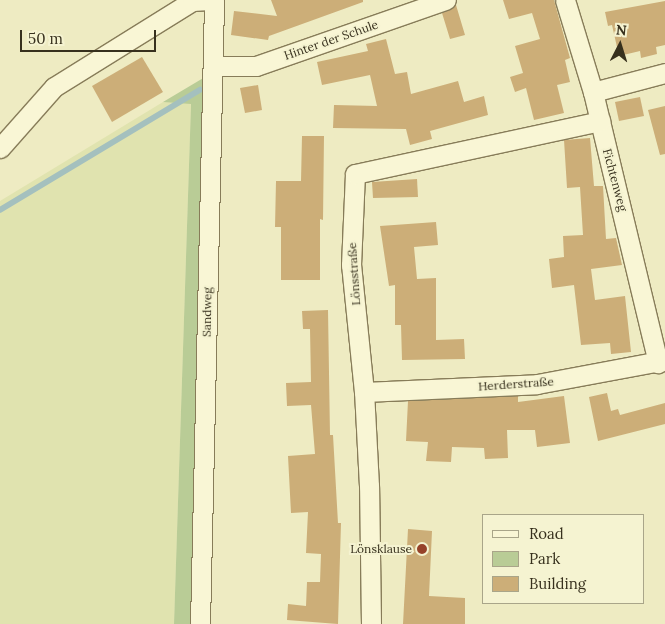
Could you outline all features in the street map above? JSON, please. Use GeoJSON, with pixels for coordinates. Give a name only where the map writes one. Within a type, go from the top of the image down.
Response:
{"type":"FeatureCollection","features":[{"type":"Feature","properties":{"kind":"street","name":"Sandweg"},"geometry":{"type":"LineString","coordinates":[[200,624],[214,0]]}},
{"type":"Feature","properties":{"kind":"street"},"geometry":{"type":"LineString","coordinates":[[0,148],[54,87],[192,1],[214,0]]}},
{"type":"Feature","properties":{"kind":"street","name":"Hinter der Schule"},"geometry":{"type":"LineString","coordinates":[[213,66],[256,66],[446,0]]}},
{"type":"Feature","properties":{"kind":"street","name":"Fichtenweg"},"geometry":{"type":"LineString","coordinates":[[565,0],[593,92],[661,361]]}},
{"type":"Feature","properties":{"kind":"street"},"geometry":{"type":"LineString","coordinates":[[593,92],[665,73]]}},
{"type":"Feature","properties":{"kind":"street","name":"Lönsstraße"},"geometry":{"type":"LineString","coordinates":[[370,624],[369,486],[364,392],[351,265],[355,174],[600,121]]}},
{"type":"Feature","properties":{"kind":"street","name":"Herderstraße"},"geometry":{"type":"LineString","coordinates":[[364,392],[538,384],[661,361]]}},
{"type":"Feature","properties":{"kind":"green space"},"geometry":{"type":"Polygon","coordinates":[[[205,77],[192,624],[174,624],[191,104],[163,102],[205,77]]]}},
{"type":"Feature","properties":{"kind":"green space"},"geometry":{"type":"Polygon","coordinates":[[[163,102],[191,103],[174,624],[0,624],[0,201],[163,102]]]}},
{"type":"Feature","properties":{"kind":"building"},"geometry":{"type":"Polygon","coordinates":[[[271,0],[363,0],[363,2],[269,36],[268,40],[231,35],[234,11],[277,16],[271,0]]]}},
{"type":"Feature","properties":{"kind":"building"},"geometry":{"type":"Polygon","coordinates":[[[503,0],[554,0],[570,58],[565,60],[570,82],[557,85],[564,113],[534,120],[526,88],[515,92],[510,77],[523,73],[515,46],[540,39],[532,13],[509,19],[503,0]]]}},
{"type":"Feature","properties":{"kind":"building"},"geometry":{"type":"Polygon","coordinates":[[[665,1],[665,45],[656,47],[657,54],[641,58],[640,51],[619,56],[612,25],[608,26],[605,12],[665,1]]]}},
{"type":"Feature","properties":{"kind":"building"},"geometry":{"type":"Polygon","coordinates":[[[456,5],[465,35],[450,39],[442,13],[456,5]]]}},
{"type":"Feature","properties":{"kind":"building"},"geometry":{"type":"Polygon","coordinates":[[[386,39],[395,74],[407,72],[411,94],[458,81],[464,102],[484,96],[488,115],[430,131],[432,139],[410,145],[406,129],[333,128],[334,105],[377,106],[370,75],[322,85],[317,62],[368,51],[366,44],[386,39]]]}},
{"type":"Feature","properties":{"kind":"building"},"geometry":{"type":"Polygon","coordinates":[[[142,57],[163,92],[112,122],[92,86],[142,57]]]}},
{"type":"Feature","properties":{"kind":"building"},"geometry":{"type":"Polygon","coordinates":[[[258,85],[262,110],[245,113],[240,88],[258,85]]]}},
{"type":"Feature","properties":{"kind":"building"},"geometry":{"type":"Polygon","coordinates":[[[640,97],[644,116],[619,121],[615,102],[640,97]]]}},
{"type":"Feature","properties":{"kind":"building"},"geometry":{"type":"Polygon","coordinates":[[[665,106],[665,154],[660,155],[648,110],[665,106]]]}},
{"type":"Feature","properties":{"kind":"building"},"geometry":{"type":"Polygon","coordinates":[[[302,136],[324,136],[323,220],[320,219],[320,280],[281,280],[281,227],[275,227],[276,181],[301,181],[302,136]]]}},
{"type":"Feature","properties":{"kind":"building"},"geometry":{"type":"Polygon","coordinates":[[[590,138],[594,186],[603,186],[606,239],[616,238],[622,265],[591,269],[595,300],[625,296],[631,352],[611,354],[610,343],[581,345],[574,285],[552,288],[549,259],[564,257],[563,236],[583,235],[580,187],[567,188],[564,140],[590,138]]]}},
{"type":"Feature","properties":{"kind":"building"},"geometry":{"type":"Polygon","coordinates":[[[417,179],[418,197],[373,198],[372,182],[417,179]]]}},
{"type":"Feature","properties":{"kind":"building"},"geometry":{"type":"Polygon","coordinates":[[[436,222],[438,245],[414,247],[417,279],[436,278],[436,340],[464,339],[465,359],[402,360],[401,325],[395,325],[395,285],[389,286],[380,226],[436,222]]]}},
{"type":"Feature","properties":{"kind":"building"},"geometry":{"type":"Polygon","coordinates":[[[328,310],[330,435],[333,435],[338,523],[341,523],[338,624],[287,620],[288,604],[306,606],[307,582],[320,582],[321,554],[306,553],[308,512],[291,513],[288,456],[315,454],[311,405],[287,406],[286,383],[311,382],[310,329],[303,329],[302,311],[328,310]]]}},
{"type":"Feature","properties":{"kind":"building"},"geometry":{"type":"Polygon","coordinates":[[[607,393],[611,411],[618,409],[620,415],[665,403],[665,424],[598,441],[589,397],[607,393]]]}},
{"type":"Feature","properties":{"kind":"building"},"geometry":{"type":"Polygon","coordinates":[[[518,396],[518,402],[564,396],[570,443],[537,447],[535,430],[507,430],[508,458],[485,459],[484,448],[452,447],[451,462],[426,461],[428,442],[406,441],[408,401],[518,396]]]}},
{"type":"Feature","properties":{"kind":"building"},"geometry":{"type":"Polygon","coordinates":[[[408,529],[432,531],[429,596],[465,598],[465,624],[403,624],[408,529]]]}},
{"type":"Feature","properties":{"kind":"waterway"},"geometry":{"type":"LineString","coordinates":[[0,210],[200,90]]}},
{"type":"Feature","properties":{"kind":"place","name":"Lönsklause"},"geometry":{"type":"Point","coordinates":[422,549]}}]}
